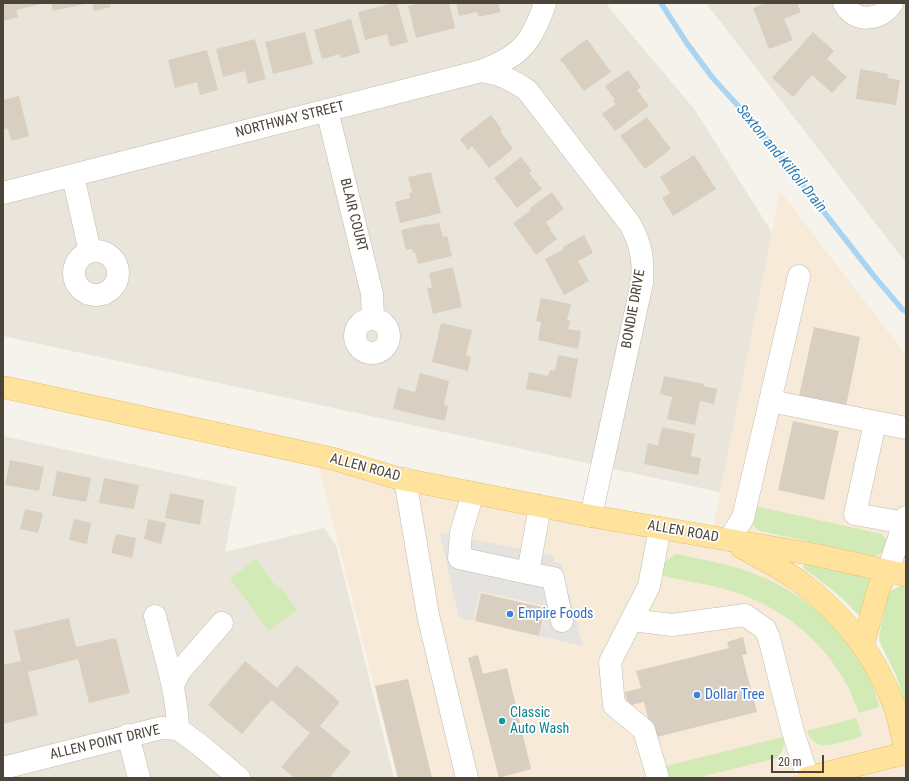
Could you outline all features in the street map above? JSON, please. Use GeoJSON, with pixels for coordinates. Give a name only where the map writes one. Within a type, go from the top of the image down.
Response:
{"type":"FeatureCollection","features":[{"type":"Feature","properties":{"kind":"main road","name":"ALLEN ROAD"},"geometry":{"type":"LineString","coordinates":[[3,387],[334,459],[405,479],[591,516],[816,555],[897,573]]}},
{"type":"Feature","properties":{"kind":"main road","name":"ALLEN ROAD"},"geometry":{"type":"LineString","coordinates":[[730,540],[798,581],[838,614],[852,630],[873,660],[894,703],[906,753]]}},
{"type":"Feature","properties":{"kind":"main road"},"geometry":{"type":"LineString","coordinates":[[862,645],[879,586],[897,573]]}},
{"type":"Feature","properties":{"kind":"main road"},"geometry":{"type":"LineString","coordinates":[[808,778],[906,753]]}},
{"type":"Feature","properties":{"kind":"street","name":"NORTHWAY STREET"},"geometry":{"type":"LineString","coordinates":[[3,193],[481,71],[507,59],[525,45],[536,27],[545,3]]}},
{"type":"Feature","properties":{"kind":"street"},"geometry":{"type":"LineString","coordinates":[[844,3],[852,13],[860,17],[869,18],[886,12],[892,3]]}},
{"type":"Feature","properties":{"kind":"street","name":"BONDIE DRIVE"},"geometry":{"type":"LineString","coordinates":[[481,71],[495,73],[506,77],[527,90],[630,224],[640,247],[643,267],[642,283],[591,516]]}},
{"type":"Feature","properties":{"kind":"street","name":"BLAIR COURT"},"geometry":{"type":"LineString","coordinates":[[327,110],[372,294],[373,319]]}},
{"type":"Feature","properties":{"kind":"street"},"geometry":{"type":"LineString","coordinates":[[73,176],[90,252]]}},
{"type":"Feature","properties":{"kind":"street"},"geometry":{"type":"LineString","coordinates":[[730,540],[743,518],[799,276]]}},
{"type":"Feature","properties":{"kind":"street"},"geometry":{"type":"LineString","coordinates":[[770,401],[874,423],[906,428]]}},
{"type":"Feature","properties":{"kind":"street"},"geometry":{"type":"LineString","coordinates":[[874,423],[855,514],[905,520],[897,573]]}},
{"type":"Feature","properties":{"kind":"street"},"geometry":{"type":"LineString","coordinates":[[405,479],[428,615],[466,778]]}},
{"type":"Feature","properties":{"kind":"street"},"geometry":{"type":"LineString","coordinates":[[473,493],[461,533],[459,558],[553,578],[562,621]]}},
{"type":"Feature","properties":{"kind":"street"},"geometry":{"type":"LineString","coordinates":[[528,572],[540,506]]}},
{"type":"Feature","properties":{"kind":"street"},"geometry":{"type":"LineString","coordinates":[[658,778],[644,730],[614,705],[610,662],[649,586],[660,528]]}},
{"type":"Feature","properties":{"kind":"street"},"geometry":{"type":"LineString","coordinates":[[632,620],[672,625],[744,615],[765,629],[769,638],[793,732],[808,778]]}},
{"type":"Feature","properties":{"kind":"street"},"geometry":{"type":"LineString","coordinates":[[155,616],[173,685],[178,711],[178,728]]}},
{"type":"Feature","properties":{"kind":"street"},"geometry":{"type":"LineString","coordinates":[[173,685],[180,671],[222,623]]}},
{"type":"Feature","properties":{"kind":"street","name":"ALLEN POINT DRIVE"},"geometry":{"type":"LineString","coordinates":[[3,768],[161,728],[178,728],[239,778]]}},
{"type":"Feature","properties":{"kind":"street"},"geometry":{"type":"LineString","coordinates":[[128,736],[139,778]]}},
{"type":"Feature","properties":{"kind":"shaded area"},"geometry":{"type":"Polygon","coordinates":[[[3,3],[606,3],[695,110],[776,239],[724,493],[3,336],[3,3]]]}},
{"type":"Feature","properties":{"kind":"shaded area"},"geometry":{"type":"Polygon","coordinates":[[[706,3],[906,3],[906,263],[706,3]]]}},
{"type":"Feature","properties":{"kind":"shaded area"},"geometry":{"type":"Polygon","coordinates":[[[780,191],[906,355],[906,575],[731,541],[852,630],[906,752],[906,778],[397,778],[316,456],[711,537],[780,191]]]}},
{"type":"Feature","properties":{"kind":"shaded area"},"geometry":{"type":"Polygon","coordinates":[[[3,436],[237,487],[225,552],[324,528],[336,545],[394,778],[3,778],[3,436]]]}},
{"type":"Feature","properties":{"kind":"shaded area"},"geometry":{"type":"Polygon","coordinates":[[[443,533],[554,556],[553,562],[561,563],[583,646],[540,636],[546,606],[480,591],[473,621],[459,618],[440,534],[443,533]]]}},
{"type":"Feature","properties":{"kind":"green space"},"geometry":{"type":"Polygon","coordinates":[[[755,506],[882,534],[886,540],[885,546],[882,553],[873,556],[761,531],[753,524],[755,506]]]}},
{"type":"Feature","properties":{"kind":"green space"},"geometry":{"type":"Polygon","coordinates":[[[676,554],[721,563],[747,571],[769,580],[791,592],[811,606],[830,623],[847,642],[861,662],[872,684],[879,707],[859,713],[851,692],[835,665],[812,639],[785,617],[738,593],[709,585],[660,575],[665,562],[676,554]]]}},
{"type":"Feature","properties":{"kind":"green space"},"geometry":{"type":"Polygon","coordinates":[[[256,559],[278,589],[281,588],[297,610],[268,631],[230,578],[256,559]]]}},
{"type":"Feature","properties":{"kind":"green space"},"geometry":{"type":"Polygon","coordinates":[[[805,563],[870,578],[861,614],[857,614],[838,595],[803,568],[805,563]]]}},
{"type":"Feature","properties":{"kind":"green space"},"geometry":{"type":"Polygon","coordinates":[[[902,585],[906,585],[906,701],[896,675],[880,643],[879,636],[887,598],[890,591],[902,585]]]}},
{"type":"Feature","properties":{"kind":"green space"},"geometry":{"type":"Polygon","coordinates":[[[856,718],[862,735],[857,738],[835,744],[822,745],[816,743],[807,731],[856,718]]]}},
{"type":"Feature","properties":{"kind":"green space"},"geometry":{"type":"Polygon","coordinates":[[[783,737],[783,748],[777,758],[696,778],[669,778],[662,767],[783,737]]]}},
{"type":"Feature","properties":{"kind":"building"},"geometry":{"type":"Polygon","coordinates":[[[3,3],[42,4],[16,10],[18,17],[3,21],[3,3]]]}},
{"type":"Feature","properties":{"kind":"building"},"geometry":{"type":"Polygon","coordinates":[[[51,3],[85,3],[85,4],[53,11],[51,3]]]}},
{"type":"Feature","properties":{"kind":"building"},"geometry":{"type":"Polygon","coordinates":[[[92,3],[110,3],[111,7],[94,11],[92,3]]]}},
{"type":"Feature","properties":{"kind":"building"},"geometry":{"type":"Polygon","coordinates":[[[397,3],[408,42],[390,47],[387,34],[365,40],[358,12],[397,3]]]}},
{"type":"Feature","properties":{"kind":"building"},"geometry":{"type":"Polygon","coordinates":[[[421,3],[449,3],[455,28],[416,38],[408,6],[421,3]]]}},
{"type":"Feature","properties":{"kind":"building"},"geometry":{"type":"Polygon","coordinates":[[[456,3],[498,3],[501,12],[479,17],[477,12],[459,16],[456,3]]]}},
{"type":"Feature","properties":{"kind":"building"},"geometry":{"type":"Polygon","coordinates":[[[766,3],[797,3],[801,12],[784,19],[793,40],[769,49],[753,8],[766,3]]]}},
{"type":"Feature","properties":{"kind":"building"},"geometry":{"type":"Polygon","coordinates":[[[351,19],[360,53],[341,58],[340,54],[322,59],[314,30],[351,19]]]}},
{"type":"Feature","properties":{"kind":"building"},"geometry":{"type":"Polygon","coordinates":[[[305,32],[313,64],[273,74],[265,42],[305,32]]]}},
{"type":"Feature","properties":{"kind":"building"},"geometry":{"type":"Polygon","coordinates":[[[813,32],[834,51],[827,59],[847,77],[832,93],[812,75],[793,97],[772,78],[813,32]]]}},
{"type":"Feature","properties":{"kind":"building"},"geometry":{"type":"Polygon","coordinates":[[[255,39],[266,79],[248,84],[245,71],[223,77],[216,49],[255,39]]]}},
{"type":"Feature","properties":{"kind":"building"},"geometry":{"type":"Polygon","coordinates":[[[587,39],[611,72],[584,91],[560,59],[587,39]]]}},
{"type":"Feature","properties":{"kind":"building"},"geometry":{"type":"Polygon","coordinates":[[[207,50],[218,90],[200,95],[197,82],[175,88],[168,60],[207,50]]]}},
{"type":"Feature","properties":{"kind":"building"},"geometry":{"type":"Polygon","coordinates":[[[860,69],[888,74],[887,78],[900,80],[896,105],[856,99],[860,69]]]}},
{"type":"Feature","properties":{"kind":"building"},"geometry":{"type":"Polygon","coordinates":[[[628,70],[641,87],[637,90],[649,106],[615,131],[602,114],[616,104],[613,101],[615,100],[605,86],[628,70]]]}},
{"type":"Feature","properties":{"kind":"building"},"geometry":{"type":"Polygon","coordinates":[[[19,96],[29,136],[11,141],[8,128],[3,130],[3,100],[19,96]]]}},
{"type":"Feature","properties":{"kind":"building"},"geometry":{"type":"Polygon","coordinates":[[[491,115],[513,149],[489,168],[472,146],[468,150],[460,139],[491,115]]]}},
{"type":"Feature","properties":{"kind":"building"},"geometry":{"type":"Polygon","coordinates":[[[647,117],[671,149],[645,169],[620,136],[647,117]]]}},
{"type":"Feature","properties":{"kind":"building"},"geometry":{"type":"Polygon","coordinates":[[[694,155],[716,189],[673,216],[662,198],[670,193],[660,177],[694,155]]]}},
{"type":"Feature","properties":{"kind":"building"},"geometry":{"type":"Polygon","coordinates":[[[521,157],[532,171],[529,173],[542,189],[517,208],[494,178],[521,157]]]}},
{"type":"Feature","properties":{"kind":"building"},"geometry":{"type":"Polygon","coordinates":[[[431,172],[441,213],[400,223],[395,202],[410,198],[409,193],[412,192],[408,177],[431,172]]]}},
{"type":"Feature","properties":{"kind":"building"},"geometry":{"type":"Polygon","coordinates":[[[552,192],[564,209],[546,222],[557,239],[536,255],[513,223],[552,192]]]}},
{"type":"Feature","properties":{"kind":"building"},"geometry":{"type":"Polygon","coordinates":[[[439,223],[443,237],[447,236],[452,256],[418,264],[415,252],[413,253],[412,249],[406,250],[401,230],[439,223]]]}},
{"type":"Feature","properties":{"kind":"building"},"geometry":{"type":"Polygon","coordinates":[[[584,235],[593,253],[578,261],[589,281],[564,295],[545,259],[564,249],[563,247],[584,235]]]}},
{"type":"Feature","properties":{"kind":"building"},"geometry":{"type":"Polygon","coordinates":[[[453,267],[462,307],[433,314],[427,289],[432,287],[429,273],[453,267]]]}},
{"type":"Feature","properties":{"kind":"building"},"geometry":{"type":"Polygon","coordinates":[[[541,298],[571,304],[567,320],[570,321],[568,329],[581,331],[578,349],[538,340],[541,322],[536,321],[541,298]]]}},
{"type":"Feature","properties":{"kind":"building"},"geometry":{"type":"Polygon","coordinates":[[[441,323],[472,330],[466,355],[471,357],[468,371],[432,362],[441,323]]]}},
{"type":"Feature","properties":{"kind":"building"},"geometry":{"type":"Polygon","coordinates":[[[814,327],[860,337],[846,406],[799,396],[814,327]]]}},
{"type":"Feature","properties":{"kind":"building"},"geometry":{"type":"Polygon","coordinates":[[[558,355],[578,359],[571,398],[526,389],[529,372],[548,376],[550,370],[555,371],[558,355]]]}},
{"type":"Feature","properties":{"kind":"building"},"geometry":{"type":"Polygon","coordinates":[[[420,373],[449,381],[444,405],[448,406],[445,421],[393,409],[398,388],[415,392],[420,373]]]}},
{"type":"Feature","properties":{"kind":"building"},"geometry":{"type":"Polygon","coordinates":[[[664,376],[704,384],[703,386],[717,389],[714,404],[700,401],[695,425],[667,419],[672,397],[660,394],[664,376]]]}},
{"type":"Feature","properties":{"kind":"building"},"geometry":{"type":"Polygon","coordinates":[[[793,421],[839,431],[824,500],[778,490],[793,421]]]}},
{"type":"Feature","properties":{"kind":"building"},"geometry":{"type":"Polygon","coordinates":[[[662,427],[695,434],[691,456],[701,458],[698,475],[644,464],[648,443],[658,446],[662,427]]]}},
{"type":"Feature","properties":{"kind":"building"},"geometry":{"type":"Polygon","coordinates":[[[10,460],[44,467],[39,491],[5,485],[10,460]]]}},
{"type":"Feature","properties":{"kind":"building"},"geometry":{"type":"Polygon","coordinates":[[[57,471],[91,478],[86,502],[52,496],[57,471]]]}},
{"type":"Feature","properties":{"kind":"building"},"geometry":{"type":"Polygon","coordinates":[[[104,478],[139,485],[134,509],[99,503],[104,478]]]}},
{"type":"Feature","properties":{"kind":"building"},"geometry":{"type":"Polygon","coordinates":[[[170,493],[204,500],[200,525],[165,518],[170,493]]]}},
{"type":"Feature","properties":{"kind":"building"},"geometry":{"type":"Polygon","coordinates":[[[25,509],[43,513],[38,533],[20,529],[25,509]]]}},
{"type":"Feature","properties":{"kind":"building"},"geometry":{"type":"Polygon","coordinates":[[[74,519],[91,523],[87,544],[69,540],[74,519]]]}},
{"type":"Feature","properties":{"kind":"building"},"geometry":{"type":"Polygon","coordinates":[[[148,519],[166,523],[161,544],[144,539],[148,519]]]}},
{"type":"Feature","properties":{"kind":"building"},"geometry":{"type":"Polygon","coordinates":[[[116,534],[136,538],[132,558],[111,553],[116,534]]]}},
{"type":"Feature","properties":{"kind":"building","name":"Empire Foods"},"geometry":{"type":"Polygon","coordinates":[[[481,593],[545,608],[539,636],[475,621],[481,593]]]}},
{"type":"Feature","properties":{"kind":"building"},"geometry":{"type":"Polygon","coordinates":[[[69,618],[76,647],[116,638],[130,693],[89,703],[78,659],[28,672],[38,715],[3,724],[3,665],[21,661],[14,631],[69,618]]]}},
{"type":"Feature","properties":{"kind":"building","name":"Dollar Tree"},"geometry":{"type":"Polygon","coordinates":[[[743,637],[747,654],[742,655],[757,712],[653,738],[644,702],[628,706],[625,692],[641,688],[636,671],[729,648],[727,642],[743,637]]]}},
{"type":"Feature","properties":{"kind":"building","name":"Classic Auto Wash"},"geometry":{"type":"Polygon","coordinates":[[[478,655],[483,674],[507,668],[531,769],[499,778],[468,658],[478,655]]]}},
{"type":"Feature","properties":{"kind":"building"},"geometry":{"type":"Polygon","coordinates":[[[245,661],[277,688],[297,665],[340,702],[320,726],[351,752],[329,778],[295,778],[281,767],[310,733],[271,700],[242,734],[208,705],[245,661]]]}},
{"type":"Feature","properties":{"kind":"building"},"geometry":{"type":"Polygon","coordinates":[[[408,679],[432,778],[398,778],[375,686],[408,679]]]}},
{"type":"Feature","properties":{"kind":"waterway","name":"Sexton and Kilfoil Drain"},"geometry":{"type":"LineString","coordinates":[[661,3],[686,42],[712,77],[759,129],[874,276],[902,309],[906,311]]}},
{"type":"Feature","properties":{"kind":"place","name":"Empire Foods"},"geometry":{"type":"Point","coordinates":[510,614]}},
{"type":"Feature","properties":{"kind":"place","name":"Dollar Tree"},"geometry":{"type":"Point","coordinates":[697,695]}},
{"type":"Feature","properties":{"kind":"place","name":"Classic Auto Wash"},"geometry":{"type":"Point","coordinates":[502,721]}}]}
